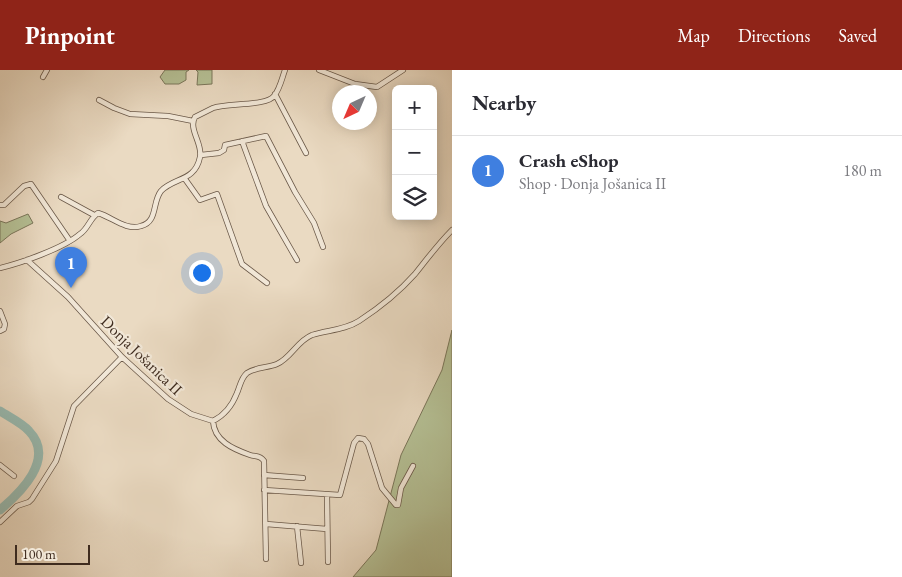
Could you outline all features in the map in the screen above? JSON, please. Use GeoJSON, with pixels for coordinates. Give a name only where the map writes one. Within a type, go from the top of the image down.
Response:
{"type":"FeatureCollection","features":[{"type":"Feature","properties":{"kind":"street"},"geometry":{"type":"LineString","coordinates":[[43,77],[47,70]]}},
{"type":"Feature","properties":{"kind":"street"},"geometry":{"type":"LineString","coordinates":[[0,268],[27,260],[70,241],[82,233],[98,213],[131,227],[143,226],[151,219],[160,193],[174,183],[185,179],[198,166],[201,155],[193,124],[195,117],[214,108],[235,104],[265,102],[275,94],[285,70]]}},
{"type":"Feature","properties":{"kind":"street"},"geometry":{"type":"LineString","coordinates":[[319,70],[355,84],[377,87],[403,70]]}},
{"type":"Feature","properties":{"kind":"street"},"geometry":{"type":"LineString","coordinates":[[275,94],[306,153]]}},
{"type":"Feature","properties":{"kind":"street"},"geometry":{"type":"LineString","coordinates":[[99,100],[130,114],[168,116],[193,124]]}},
{"type":"Feature","properties":{"kind":"street"},"geometry":{"type":"LineString","coordinates":[[201,155],[219,153],[224,150],[225,144],[266,136],[295,192],[314,223],[323,247]]}},
{"type":"Feature","properties":{"kind":"street"},"geometry":{"type":"LineString","coordinates":[[242,141],[266,206],[296,260]]}},
{"type":"Feature","properties":{"kind":"street"},"geometry":{"type":"LineString","coordinates":[[185,179],[200,200],[217,194],[242,264],[267,283]]}},
{"type":"Feature","properties":{"kind":"street"},"geometry":{"type":"LineString","coordinates":[[0,205],[4,204],[24,186],[31,184],[70,241]]}},
{"type":"Feature","properties":{"kind":"street"},"geometry":{"type":"LineString","coordinates":[[61,197],[94,216]]}},
{"type":"Feature","properties":{"kind":"street"},"geometry":{"type":"LineString","coordinates":[[266,559],[263,458],[225,444],[218,437],[213,422],[221,417],[231,406],[243,377],[249,372],[277,364],[302,340],[349,327],[360,321],[396,293],[415,274],[432,250],[452,230]]}},
{"type":"Feature","properties":{"kind":"street","name":"Donja Jošanica II"},"geometry":{"type":"LineString","coordinates":[[27,260],[68,297],[122,357],[168,399],[182,410],[213,422]]}},
{"type":"Feature","properties":{"kind":"street"},"geometry":{"type":"LineString","coordinates":[[0,311],[5,326],[0,331]]}},
{"type":"Feature","properties":{"kind":"street"},"geometry":{"type":"LineString","coordinates":[[0,522],[17,506],[32,499],[56,461],[74,406],[122,357]]}},
{"type":"Feature","properties":{"kind":"street"},"geometry":{"type":"LineString","coordinates":[[264,490],[340,495],[354,443],[358,438],[364,439],[368,444],[382,488],[396,505],[398,505],[401,488],[413,466]]}},
{"type":"Feature","properties":{"kind":"street"},"geometry":{"type":"LineString","coordinates":[[0,465],[14,476]]}},
{"type":"Feature","properties":{"kind":"street"},"geometry":{"type":"LineString","coordinates":[[264,475],[302,478]]}},
{"type":"Feature","properties":{"kind":"street"},"geometry":{"type":"LineString","coordinates":[[327,495],[328,562]]}},
{"type":"Feature","properties":{"kind":"street"},"geometry":{"type":"LineString","coordinates":[[266,524],[328,529]]}},
{"type":"Feature","properties":{"kind":"street"},"geometry":{"type":"LineString","coordinates":[[297,526],[301,563]]}},
{"type":"Feature","properties":{"kind":"green space"},"geometry":{"type":"Polygon","coordinates":[[[165,70],[189,70],[186,72],[186,80],[179,84],[165,84],[160,77],[165,70]]]}},
{"type":"Feature","properties":{"kind":"green space"},"geometry":{"type":"Polygon","coordinates":[[[196,70],[212,70],[212,84],[197,85],[198,72],[196,70]]]}},
{"type":"Feature","properties":{"kind":"green space"},"geometry":{"type":"Polygon","coordinates":[[[28,214],[33,223],[11,234],[0,243],[0,221],[6,223],[28,214]]]}},
{"type":"Feature","properties":{"kind":"green space"},"geometry":{"type":"Polygon","coordinates":[[[452,330],[452,577],[353,577],[376,550],[401,455],[442,370],[452,330]]]}},
{"type":"Feature","properties":{"kind":"waterway"},"geometry":{"type":"LineString","coordinates":[[0,411],[29,431],[36,442],[39,453],[32,475],[17,494],[0,510]]}},
{"type":"Feature","properties":{"kind":"place","name":"Crash eShop"},"geometry":{"type":"Point","coordinates":[71,288]}}]}
